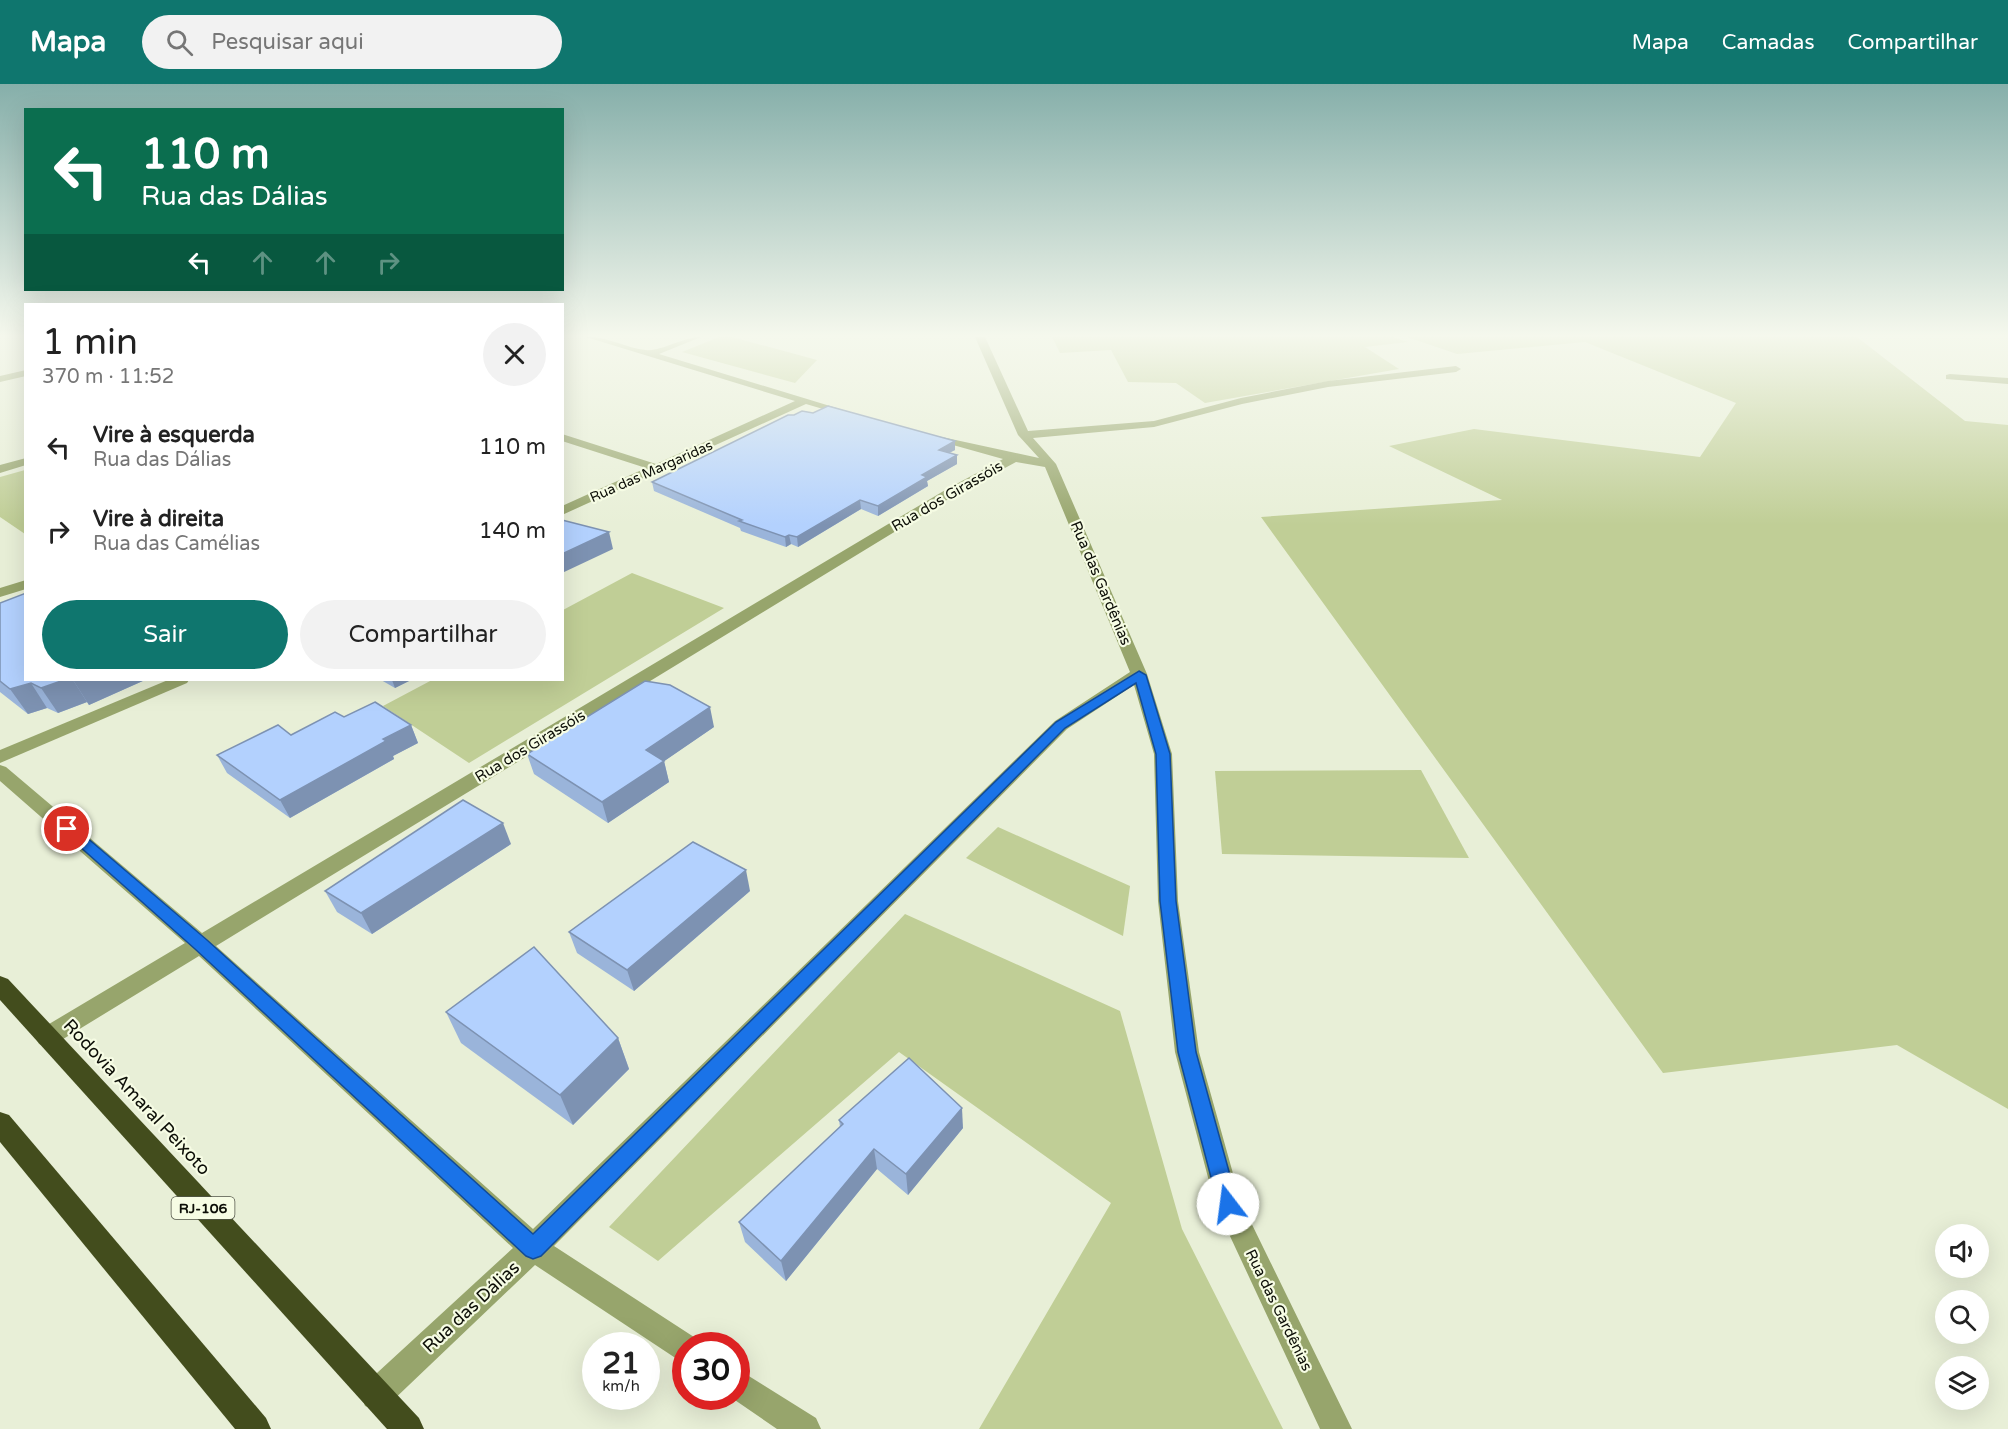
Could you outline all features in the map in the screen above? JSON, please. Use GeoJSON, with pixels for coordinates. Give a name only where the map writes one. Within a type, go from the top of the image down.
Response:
{"type":"FeatureCollection","features":[{"type":"Feature","properties":{"kind":"highway","name":"Rodovia Amaral Peixoto"},"geometry":{"type":"LineString","coordinates":[[0,986],[408,1429]]}},
{"type":"Feature","properties":{"kind":"highway"},"geometry":{"type":"LineString","coordinates":[[2,1128],[255,1429]]}},
{"type":"Feature","properties":{"kind":"street"},"geometry":{"type":"LineString","coordinates":[[800,400],[859,416]]}},
{"type":"Feature","properties":{"kind":"street","name":"Rua das Gardênias"},"geometry":{"type":"LineString","coordinates":[[1008,400],[1023,435],[1050,464],[1139,675],[1163,754],[1168,901],[1187,1052],[1228,1204],[1336,1429]]}},
{"type":"Feature","properties":{"kind":"street"},"geometry":{"type":"LineString","coordinates":[[1023,435],[1154,424],[1247,400]]}},
{"type":"Feature","properties":{"kind":"street","name":"Rua das Margaridas"},"geometry":{"type":"LineString","coordinates":[[564,510],[804,401]]}},
{"type":"Feature","properties":{"kind":"street"},"geometry":{"type":"LineString","coordinates":[[926,434],[1014,458],[1050,464]]}},
{"type":"Feature","properties":{"kind":"street"},"geometry":{"type":"LineString","coordinates":[[564,438],[658,468]]}},
{"type":"Feature","properties":{"kind":"street","name":"Rua dos Girassóis"},"geometry":{"type":"LineString","coordinates":[[47,1037],[940,498],[1014,458]]}},
{"type":"Feature","properties":{"kind":"street"},"geometry":{"type":"LineString","coordinates":[[0,469],[24,462]]}},
{"type":"Feature","properties":{"kind":"street"},"geometry":{"type":"LineString","coordinates":[[0,593],[24,585]]}},
{"type":"Feature","properties":{"kind":"street","name":"Rua das Dálias"},"geometry":{"type":"LineString","coordinates":[[376,1395],[533,1248],[1061,725],[1139,675]]}},
{"type":"Feature","properties":{"kind":"street"},"geometry":{"type":"LineString","coordinates":[[0,757],[179,681]]}},
{"type":"Feature","properties":{"kind":"street"},"geometry":{"type":"LineString","coordinates":[[0,771],[201,945],[533,1248],[672,1341]]}},
{"type":"Feature","properties":{"kind":"street"},"geometry":{"type":"LineString","coordinates":[[750,1392],[805,1429]]}},
{"type":"Feature","properties":{"kind":"green space"},"geometry":{"type":"Polygon","coordinates":[[[1200,400],[1223,400],[1205,403],[1200,400]]]}},
{"type":"Feature","properties":{"kind":"green space"},"geometry":{"type":"Polygon","coordinates":[[[1728,400],[1938,400],[1965,421],[2008,425],[2008,1109],[1897,1045],[1663,1073],[1261,517],[1502,500],[1389,446],[1474,429],[1700,457],[1736,403],[1728,400]]]}},
{"type":"Feature","properties":{"kind":"green space"},"geometry":{"type":"Polygon","coordinates":[[[24,471],[24,533],[0,517],[0,477],[24,471]]]}},
{"type":"Feature","properties":{"kind":"green space"},"geometry":{"type":"Polygon","coordinates":[[[632,573],[724,608],[469,763],[383,706],[430,681],[564,681],[564,609],[632,573]]]}},
{"type":"Feature","properties":{"kind":"green space"},"geometry":{"type":"Polygon","coordinates":[[[1421,770],[1469,858],[1222,854],[1215,771],[1421,770]]]}},
{"type":"Feature","properties":{"kind":"green space"},"geometry":{"type":"Polygon","coordinates":[[[998,827],[1130,886],[1123,936],[966,858],[998,827]]]}},
{"type":"Feature","properties":{"kind":"green space"},"geometry":{"type":"Polygon","coordinates":[[[905,914],[1120,1011],[1182,1229],[1283,1429],[979,1429],[1111,1203],[899,1052],[658,1261],[609,1227],[905,914]]]}},
{"type":"Feature","properties":{"kind":"building"},"geometry":{"type":"Polygon","coordinates":[[[828,406],[955,441],[939,450],[957,455],[922,475],[927,477],[878,506],[860,500],[797,537],[789,535],[785,537],[739,521],[742,520],[652,482],[788,415],[802,411],[813,413],[828,406]]]}},
{"type":"Feature","properties":{"kind":"building"},"geometry":{"type":"Polygon","coordinates":[[[564,521],[609,532],[564,553],[564,521]]]}},
{"type":"Feature","properties":{"kind":"building"},"geometry":{"type":"Polygon","coordinates":[[[24,594],[24,681],[61,681],[41,688],[31,683],[10,689],[0,681],[0,603],[24,594]]]}},
{"type":"Feature","properties":{"kind":"building"},"geometry":{"type":"Polygon","coordinates":[[[645,681],[670,685],[710,707],[646,750],[664,761],[602,802],[527,754],[645,681]]]}},
{"type":"Feature","properties":{"kind":"building"},"geometry":{"type":"Polygon","coordinates":[[[375,702],[411,725],[280,800],[217,755],[278,725],[291,735],[335,712],[344,717],[375,702]]]}},
{"type":"Feature","properties":{"kind":"building"},"geometry":{"type":"Polygon","coordinates":[[[463,800],[503,823],[361,913],[325,891],[463,800]]]}},
{"type":"Feature","properties":{"kind":"building"},"geometry":{"type":"Polygon","coordinates":[[[693,842],[746,870],[627,970],[569,932],[693,842]]]}},
{"type":"Feature","properties":{"kind":"building"},"geometry":{"type":"Polygon","coordinates":[[[534,947],[618,1038],[560,1095],[446,1012],[534,947]]]}},
{"type":"Feature","properties":{"kind":"building"},"geometry":{"type":"Polygon","coordinates":[[[909,1058],[962,1108],[906,1174],[874,1149],[781,1261],[739,1222],[843,1124],[839,1120],[909,1058]]]}},
{"type":"Feature","properties":{"kind":"route"},"geometry":{"type":"LineString","coordinates":[[67,829],[201,945],[533,1248],[1061,725],[1139,675],[1163,754],[1168,901],[1187,1052],[1228,1204]]}}]}
